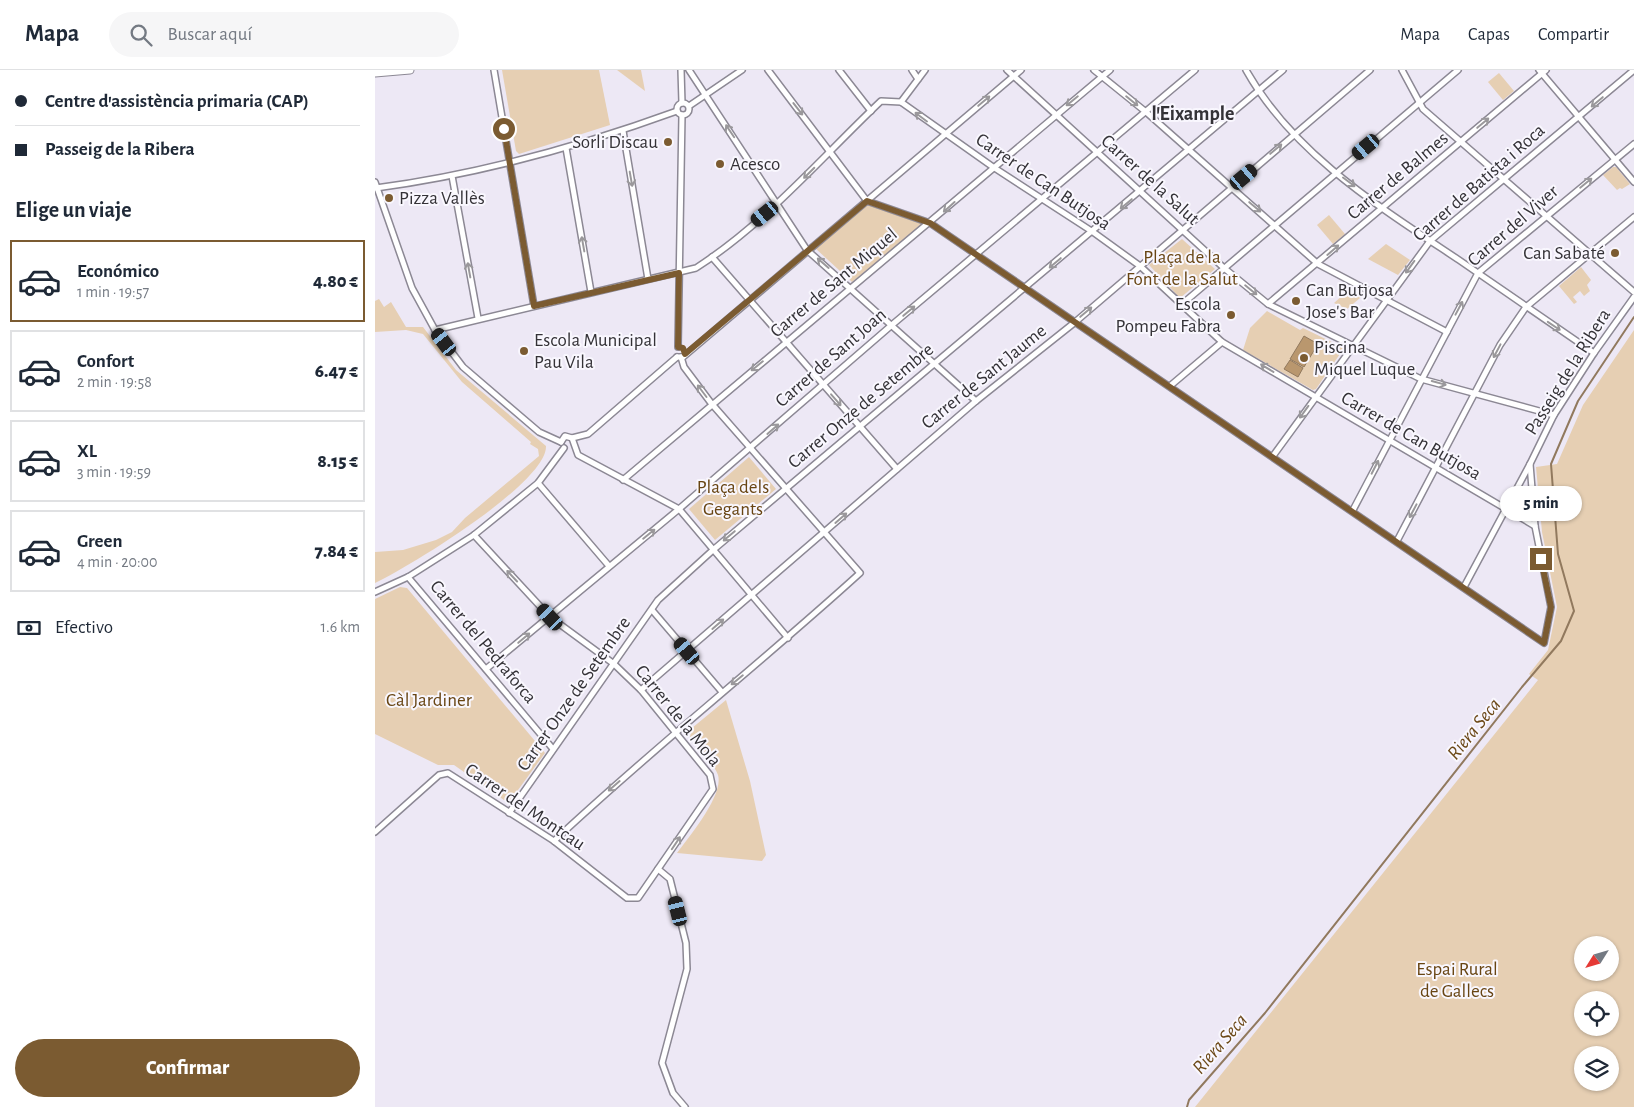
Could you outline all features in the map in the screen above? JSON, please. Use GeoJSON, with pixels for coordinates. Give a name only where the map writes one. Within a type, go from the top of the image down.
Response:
{"type":"FeatureCollection","features":[{"type":"Feature","properties":{"kind":"street"},"geometry":{"type":"LineString","coordinates":[[375,73],[410,70]]}},
{"type":"Feature","properties":{"kind":"street"},"geometry":{"type":"LineString","coordinates":[[494,70],[534,306]]}},
{"type":"Feature","properties":{"kind":"street"},"geometry":{"type":"LineString","coordinates":[[681,70],[682,103],[678,107],[680,113],[678,347],[675,351],[681,356]]}},
{"type":"Feature","properties":{"kind":"street"},"geometry":{"type":"LineString","coordinates":[[689,70],[779,203],[807,250],[893,324],[976,401]]}},
{"type":"Feature","properties":{"kind":"street"},"geometry":{"type":"LineString","coordinates":[[376,188],[511,164],[680,113],[687,114],[689,106],[707,96],[742,70]]}},
{"type":"Feature","properties":{"kind":"street"},"geometry":{"type":"LineString","coordinates":[[768,70],[867,201],[930,223],[1074,323],[1170,386],[1464,587],[1530,464]]}},
{"type":"Feature","properties":{"kind":"street"},"geometry":{"type":"LineString","coordinates":[[839,70],[871,111]]}},
{"type":"Feature","properties":{"kind":"street"},"geometry":{"type":"LineString","coordinates":[[911,70],[918,79]]}},
{"type":"Feature","properties":{"kind":"street"},"geometry":{"type":"LineString","coordinates":[[435,330],[478,318],[696,268],[713,257],[779,203],[881,101],[901,102],[925,70]]}},
{"type":"Feature","properties":{"kind":"street","name":"Carrer de la Salut"},"geometry":{"type":"LineString","coordinates":[[1007,70],[1224,268],[1268,304],[1421,379],[1555,415]]}},
{"type":"Feature","properties":{"kind":"street"},"geometry":{"type":"LineString","coordinates":[[561,442],[565,436],[571,438],[588,434],[1021,70]]}},
{"type":"Feature","properties":{"kind":"street"},"geometry":{"type":"LineString","coordinates":[[1094,70],[1146,112],[1318,264],[1447,332]]}},
{"type":"Feature","properties":{"kind":"street","name":"Carrer de Sant Miquel"},"geometry":{"type":"LineString","coordinates":[[623,480],[711,403],[930,223],[993,167],[1110,70]]}},
{"type":"Feature","properties":{"kind":"street","name":"Carrer de Sant Joan"},"geometry":{"type":"LineString","coordinates":[[486,669],[679,509],[893,324],[1195,70]]}},
{"type":"Feature","properties":{"kind":"street"},"geometry":{"type":"LineString","coordinates":[[1246,70],[1258,91],[1294,134],[1335,172],[1430,241],[1594,353]]}},
{"type":"Feature","properties":{"kind":"street","name":"Carrer Onze de Setembre"},"geometry":{"type":"LineString","coordinates":[[509,813],[658,600],[786,488],[1093,232],[1283,70]]}},
{"type":"Feature","properties":{"kind":"street","name":"Carrer de Sant Jaume"},"geometry":{"type":"LineString","coordinates":[[641,690],[976,401],[1074,323],[1231,187],[1371,70]]}},
{"type":"Feature","properties":{"kind":"street"},"geometry":{"type":"LineString","coordinates":[[1402,70],[1419,103],[1461,142],[1634,292]]}},
{"type":"Feature","properties":{"kind":"street"},"geometry":{"type":"LineString","coordinates":[[1181,305],[1335,172],[1458,70]]}},
{"type":"Feature","properties":{"kind":"street","name":"Carrer de Batista i Roca"},"geometry":{"type":"LineString","coordinates":[[1273,456],[1430,241],[1634,70]]}},
{"type":"Feature","properties":{"kind":"street"},"geometry":{"type":"LineString","coordinates":[[1542,71],[1634,182]]}},
{"type":"Feature","properties":{"kind":"street","name":"Carrer de Balmes"},"geometry":{"type":"LineString","coordinates":[[1268,304],[1318,264],[1542,71]]}},
{"type":"Feature","properties":{"kind":"street","name":"Carrer de Can Butjosa"},"geometry":{"type":"LineString","coordinates":[[901,102],[944,134],[1093,232],[1140,266],[1222,342],[1535,526]]}},
{"type":"Feature","properties":{"kind":"street"},"geometry":{"type":"LineString","coordinates":[[682,103],[689,106]]}},
{"type":"Feature","properties":{"kind":"street"},"geometry":{"type":"LineString","coordinates":[[623,131],[649,279]]}},
{"type":"Feature","properties":{"kind":"street","name":"Carrer del Viver"},"geometry":{"type":"LineString","coordinates":[[1353,510],[1477,273],[1634,144]]}},
{"type":"Feature","properties":{"kind":"street"},"geometry":{"type":"LineString","coordinates":[[566,148],[591,292]]}},
{"type":"Feature","properties":{"kind":"street"},"geometry":{"type":"LineString","coordinates":[[452,176],[478,318]]}},
{"type":"Feature","properties":{"kind":"street"},"geometry":{"type":"LineString","coordinates":[[375,182],[412,288],[435,330],[463,367],[539,432],[561,442],[564,448]]}},
{"type":"Feature","properties":{"kind":"street"},"geometry":{"type":"LineString","coordinates":[[1397,541],[1500,344],[1526,307],[1634,217]]}},
{"type":"Feature","properties":{"kind":"street"},"geometry":{"type":"LineString","coordinates":[[713,257],[785,343],[897,469]]}},
{"type":"Feature","properties":{"kind":"street","name":"Passeig de la Ribera"},"geometry":{"type":"LineString","coordinates":[[1464,587],[1544,643],[1551,607],[1535,526],[1530,464],[1555,415],[1594,353],[1634,297]]}},
{"type":"Feature","properties":{"kind":"street"},"geometry":{"type":"LineString","coordinates":[[1170,386],[1222,342]]}},
{"type":"Feature","properties":{"kind":"street"},"geometry":{"type":"LineString","coordinates":[[554,841],[723,692],[789,638],[860,573],[711,403],[684,367],[681,356],[683,348],[678,347]]}},
{"type":"Feature","properties":{"kind":"street"},"geometry":{"type":"LineString","coordinates":[[571,438],[578,455],[679,509],[789,638]]}},
{"type":"Feature","properties":{"kind":"street"},"geometry":{"type":"LineString","coordinates":[[564,448],[571,448],[573,445]]}},
{"type":"Feature","properties":{"kind":"street"},"geometry":{"type":"LineString","coordinates":[[375,592],[408,577],[474,536],[538,483],[564,448]]}},
{"type":"Feature","properties":{"kind":"street"},"geometry":{"type":"LineString","coordinates":[[538,483],[609,566]]}},
{"type":"Feature","properties":{"kind":"street","name":"Carrer de la Mola"},"geometry":{"type":"LineString","coordinates":[[474,536],[550,617],[614,664],[641,690],[710,775],[713,789],[638,898]]}},
{"type":"Feature","properties":{"kind":"street","name":"Carrer del Pedraforca"},"geometry":{"type":"LineString","coordinates":[[408,577],[553,749]]}},
{"type":"Feature","properties":{"kind":"street"},"geometry":{"type":"LineString","coordinates":[[652,610],[723,692]]}},
{"type":"Feature","properties":{"kind":"street","name":"Carrer del Montcau"},"geometry":{"type":"LineString","coordinates":[[375,832],[439,774],[447,773],[554,841],[627,898],[638,898]]}},
{"type":"Feature","properties":{"kind":"street"},"geometry":{"type":"LineString","coordinates":[[658,869],[669,879],[686,943],[687,969],[662,1064],[673,1093],[685,1107]]}},
{"type":"Feature","properties":{"kind":"green space"},"geometry":{"type":"Polygon","coordinates":[[[502,70],[599,70],[610,125],[519,154],[516,151],[502,70]]]}},
{"type":"Feature","properties":{"kind":"green space"},"geometry":{"type":"Polygon","coordinates":[[[617,70],[641,70],[645,91],[617,70]]]}},
{"type":"Feature","properties":{"kind":"green space"},"geometry":{"type":"Polygon","coordinates":[[[1499,73],[1514,91],[1503,100],[1488,82],[1499,73]]]}},
{"type":"Feature","properties":{"kind":"green space"},"geometry":{"type":"Polygon","coordinates":[[[1613,167],[1616,167],[1630,184],[1617,190],[1603,175],[1613,167]]]}},
{"type":"Feature","properties":{"kind":"green space"},"geometry":{"type":"Polygon","coordinates":[[[868,204],[923,224],[852,282],[815,248],[868,204]]]}},
{"type":"Feature","properties":{"kind":"green space"},"geometry":{"type":"Polygon","coordinates":[[[1329,215],[1345,234],[1333,244],[1317,225],[1329,215]]]}},
{"type":"Feature","properties":{"kind":"green space","name":"Plaça de la Font de la Salut"},"geometry":{"type":"Polygon","coordinates":[[[1182,239],[1215,269],[1180,298],[1149,265],[1182,239]]]}},
{"type":"Feature","properties":{"kind":"green space"},"geometry":{"type":"Polygon","coordinates":[[[1386,244],[1410,260],[1398,275],[1368,259],[1386,244]]]}},
{"type":"Feature","properties":{"kind":"green space"},"geometry":{"type":"Polygon","coordinates":[[[1581,267],[1591,280],[1587,285],[1590,291],[1584,296],[1580,291],[1573,297],[1577,302],[1574,304],[1559,286],[1581,267]]]}},
{"type":"Feature","properties":{"kind":"green space"},"geometry":{"type":"Polygon","coordinates":[[[1353,286],[1366,293],[1347,309],[1334,303],[1353,286]]]}},
{"type":"Feature","properties":{"kind":"green space"},"geometry":{"type":"Polygon","coordinates":[[[379,299],[384,307],[391,302],[406,327],[423,327],[456,370],[546,446],[540,462],[524,481],[501,501],[444,542],[375,583],[375,552],[403,550],[436,540],[452,532],[465,518],[539,456],[538,449],[530,444],[531,442],[462,382],[423,334],[406,330],[375,332],[375,301],[379,299]]]}},
{"type":"Feature","properties":{"kind":"green space","name":"Piscina Miquel Luque"},"geometry":{"type":"Polygon","coordinates":[[[1267,311],[1300,330],[1303,328],[1344,348],[1316,389],[1313,390],[1243,350],[1250,328],[1267,311]]]}},
{"type":"Feature","properties":{"kind":"green space","name":"Espai Rural de Gallecs"},"geometry":{"type":"Polygon","coordinates":[[[1634,330],[1634,1107],[1195,1107],[1538,680],[1529,674],[1548,650],[1557,607],[1542,532],[1536,467],[1557,464],[1583,405],[1634,330]]]}},
{"type":"Feature","properties":{"kind":"green space","name":"Plaça dels Gegants"},"geometry":{"type":"Polygon","coordinates":[[[749,457],[776,489],[715,540],[689,509],[749,457]]]}},
{"type":"Feature","properties":{"kind":"green space","name":"Càl Jardiner"},"geometry":{"type":"Polygon","coordinates":[[[400,587],[407,588],[545,753],[510,801],[504,800],[454,765],[438,765],[375,734],[375,599],[400,587]]]}},
{"type":"Feature","properties":{"kind":"green space"},"geometry":{"type":"Polygon","coordinates":[[[726,700],[750,781],[766,855],[762,861],[677,853],[704,816],[716,793],[718,783],[716,770],[690,737],[692,728],[726,700]]]}},
{"type":"Feature","properties":{"kind":"shaded area"},"geometry":{"type":"Polygon","coordinates":[[[1304,336],[1318,344],[1304,367],[1290,359],[1304,336]]]}},
{"type":"Feature","properties":{"kind":"shaded area"},"geometry":{"type":"Polygon","coordinates":[[[1290,360],[1303,368],[1298,377],[1284,369],[1290,360]]]}},
{"type":"Feature","properties":{"kind":"waterway","name":"Riera Seca"},"geometry":{"type":"LineString","coordinates":[[1187,1107],[1189,1100],[1265,1013],[1522,687],[1561,641],[1574,611],[1558,554],[1551,464],[1578,401],[1634,317]]}},
{"type":"Feature","properties":{"kind":"place","name":"Sorli Discau"},"geometry":{"type":"Point","coordinates":[668,142]}},
{"type":"Feature","properties":{"kind":"place","name":"Acesco"},"geometry":{"type":"Point","coordinates":[720,164]}},
{"type":"Feature","properties":{"kind":"place","name":"Pizza Vallès"},"geometry":{"type":"Point","coordinates":[389,198]}},
{"type":"Feature","properties":{"kind":"place","name":"Can Sabaté"},"geometry":{"type":"Point","coordinates":[1615,253]}},
{"type":"Feature","properties":{"kind":"place","name":"Can Butjosa Jose's Bar"},"geometry":{"type":"Point","coordinates":[1296,301]}},
{"type":"Feature","properties":{"kind":"place","name":"Escola Pompeu Fabra"},"geometry":{"type":"Point","coordinates":[1231,315]}},
{"type":"Feature","properties":{"kind":"place","name":"Escola Municipal Pau Vila"},"geometry":{"type":"Point","coordinates":[524,351]}},
{"type":"Feature","properties":{"kind":"place","name":"Piscina Miquel Luque"},"geometry":{"type":"Point","coordinates":[1304,358]}},
{"type":"Feature","properties":{"kind":"district","name":"l'Eixample"},"geometry":{"type":"Point","coordinates":[1193,114]}},
{"type":"Feature","properties":{"kind":"route"},"geometry":{"type":"LineString","coordinates":[[504,129],[534,306],[679,273],[678,347],[682,347],[685,350],[685,354],[867,201],[930,223],[1074,323],[1353,510],[1544,643],[1551,607],[1541,559]]}}]}
